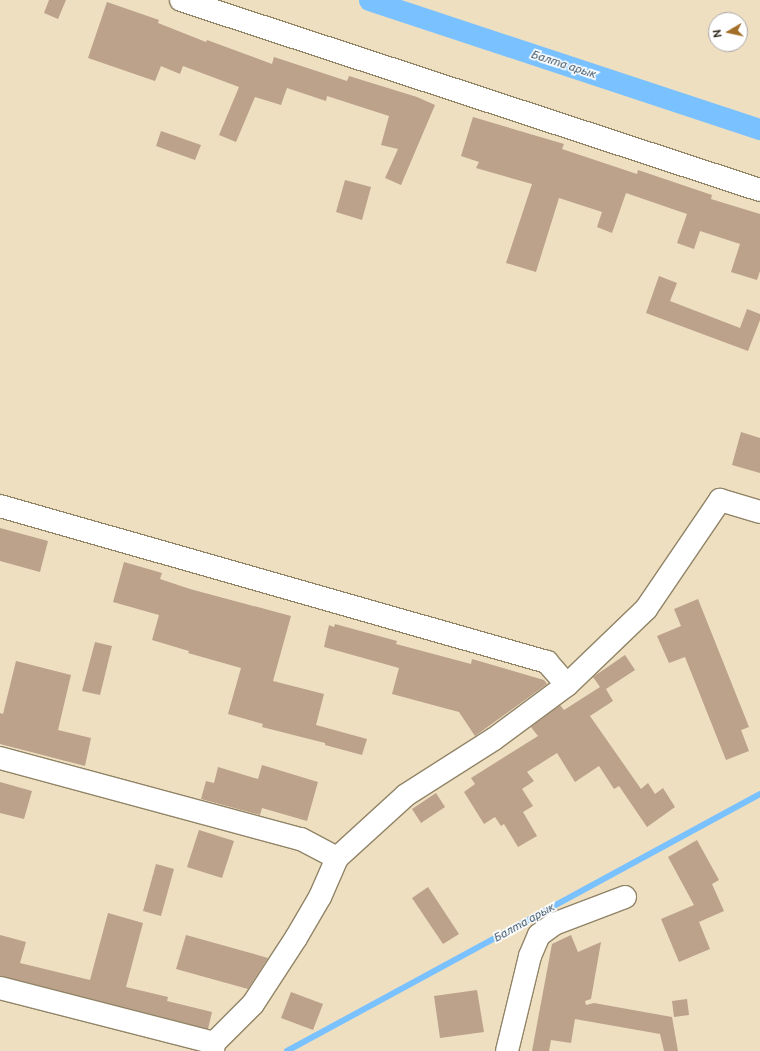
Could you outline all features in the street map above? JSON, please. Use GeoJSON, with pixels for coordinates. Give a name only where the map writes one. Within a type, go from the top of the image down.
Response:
{"type":"FeatureCollection","features":[{"type":"Feature","properties":{"kind":"street"},"geometry":{"type":"LineString","coordinates":[[181,0],[760,190]]}},
{"type":"Feature","properties":{"kind":"street"},"geometry":{"type":"LineString","coordinates":[[0,988],[214,1047],[253,1004],[320,897],[338,858],[406,795],[494,739],[567,685],[646,609],[720,500],[760,512]]}},
{"type":"Feature","properties":{"kind":"street"},"geometry":{"type":"LineString","coordinates":[[0,506],[547,662],[567,685]]}},
{"type":"Feature","properties":{"kind":"street"},"geometry":{"type":"LineString","coordinates":[[0,758],[300,839],[338,858]]}},
{"type":"Feature","properties":{"kind":"street"},"geometry":{"type":"LineString","coordinates":[[507,1051],[530,956],[539,935],[554,924],[625,897]]}},
{"type":"Feature","properties":{"kind":"building"},"geometry":{"type":"Polygon","coordinates":[[[49,0],[66,0],[58,19],[44,13],[49,0]]]}},
{"type":"Feature","properties":{"kind":"building"},"geometry":{"type":"Polygon","coordinates":[[[107,2],[159,20],[158,23],[206,42],[207,40],[272,64],[274,57],[347,81],[349,76],[417,97],[435,105],[401,185],[385,178],[398,149],[381,145],[389,116],[327,96],[326,101],[287,88],[281,105],[255,97],[236,142],[219,135],[239,87],[183,66],[180,74],[161,66],[155,81],[88,58],[107,2]]]}},
{"type":"Feature","properties":{"kind":"building"},"geometry":{"type":"Polygon","coordinates":[[[473,117],[564,144],[562,149],[637,174],[638,170],[712,195],[711,199],[760,214],[760,271],[757,280],[731,272],[740,244],[700,231],[694,249],[677,243],[687,214],[626,193],[612,233],[597,227],[602,212],[559,198],[536,272],[506,263],[532,184],[476,168],[479,162],[461,156],[473,117]]]}},
{"type":"Feature","properties":{"kind":"building"},"geometry":{"type":"Polygon","coordinates":[[[161,131],[201,145],[195,160],[156,146],[161,131]]]}},
{"type":"Feature","properties":{"kind":"building"},"geometry":{"type":"Polygon","coordinates":[[[345,180],[371,187],[362,220],[336,212],[345,180]]]}},
{"type":"Feature","properties":{"kind":"building"},"geometry":{"type":"Polygon","coordinates":[[[659,276],[677,283],[670,301],[740,328],[747,309],[760,314],[760,320],[748,351],[646,313],[659,276]]]}},
{"type":"Feature","properties":{"kind":"building"},"geometry":{"type":"Polygon","coordinates":[[[741,432],[760,438],[760,473],[732,465],[741,432]]]}},
{"type":"Feature","properties":{"kind":"building"},"geometry":{"type":"Polygon","coordinates":[[[0,528],[48,541],[40,572],[0,561],[0,528]]]}},
{"type":"Feature","properties":{"kind":"building"},"geometry":{"type":"Polygon","coordinates":[[[124,562],[162,573],[160,579],[190,589],[291,616],[273,681],[324,694],[316,725],[367,739],[362,755],[325,745],[325,743],[262,727],[263,724],[228,714],[241,668],[188,653],[189,651],[152,640],[159,615],[113,602],[124,562]]]}},
{"type":"Feature","properties":{"kind":"building"},"geometry":{"type":"Polygon","coordinates":[[[698,599],[749,727],[741,730],[749,751],[726,760],[685,657],[669,663],[657,636],[681,626],[674,609],[698,599]]]}},
{"type":"Feature","properties":{"kind":"building"},"geometry":{"type":"Polygon","coordinates":[[[335,624],[397,641],[396,644],[471,664],[472,659],[544,680],[547,684],[475,736],[459,712],[392,694],[399,668],[324,647],[329,625],[334,627],[335,624]]]}},
{"type":"Feature","properties":{"kind":"building"},"geometry":{"type":"Polygon","coordinates":[[[95,642],[112,646],[100,695],[82,691],[95,642]]]}},
{"type":"Feature","properties":{"kind":"building"},"geometry":{"type":"Polygon","coordinates":[[[625,655],[635,670],[606,689],[613,701],[590,716],[641,789],[648,783],[655,794],[663,788],[675,807],[647,827],[619,786],[614,789],[599,766],[575,782],[557,753],[527,772],[534,781],[522,789],[533,806],[523,812],[537,836],[518,847],[504,824],[501,826],[495,817],[484,824],[464,792],[475,784],[471,778],[538,736],[531,727],[560,705],[564,710],[600,687],[593,677],[625,655]]]}},
{"type":"Feature","properties":{"kind":"building"},"geometry":{"type":"Polygon","coordinates":[[[16,661],[71,675],[58,730],[91,738],[85,766],[0,744],[0,713],[3,714],[16,661]]]}},
{"type":"Feature","properties":{"kind":"building"},"geometry":{"type":"Polygon","coordinates":[[[262,765],[318,782],[307,821],[262,808],[260,815],[201,799],[206,781],[214,783],[218,767],[258,779],[262,765]]]}},
{"type":"Feature","properties":{"kind":"building"},"geometry":{"type":"Polygon","coordinates":[[[0,782],[32,791],[24,819],[0,813],[0,782]]]}},
{"type":"Feature","properties":{"kind":"building"},"geometry":{"type":"Polygon","coordinates":[[[436,793],[445,807],[421,823],[412,809],[436,793]]]}},
{"type":"Feature","properties":{"kind":"building"},"geometry":{"type":"Polygon","coordinates":[[[199,830],[234,841],[222,878],[187,867],[199,830]]]}},
{"type":"Feature","properties":{"kind":"building"},"geometry":{"type":"Polygon","coordinates":[[[697,840],[719,880],[712,884],[724,911],[699,922],[710,949],[679,962],[661,919],[694,905],[668,857],[697,840]]]}},
{"type":"Feature","properties":{"kind":"building"},"geometry":{"type":"Polygon","coordinates":[[[156,864],[174,869],[161,916],[143,911],[156,864]]]}},
{"type":"Feature","properties":{"kind":"building"},"geometry":{"type":"Polygon","coordinates":[[[428,887],[459,934],[443,944],[412,898],[428,887]]]}},
{"type":"Feature","properties":{"kind":"building"},"geometry":{"type":"Polygon","coordinates":[[[108,913],[143,923],[126,987],[168,997],[167,1001],[212,1012],[208,1029],[0,976],[0,935],[26,942],[20,963],[90,980],[108,913]]]}},
{"type":"Feature","properties":{"kind":"building"},"geometry":{"type":"Polygon","coordinates":[[[186,935],[268,958],[248,989],[176,969],[186,935]]]}},
{"type":"Feature","properties":{"kind":"building"},"geometry":{"type":"Polygon","coordinates":[[[571,935],[578,952],[601,942],[591,999],[585,1001],[586,1005],[594,1003],[672,1017],[678,1051],[664,1051],[660,1034],[575,1019],[571,1043],[551,1040],[549,1051],[532,1051],[552,944],[571,935]]]}},
{"type":"Feature","properties":{"kind":"building"},"geometry":{"type":"Polygon","coordinates":[[[477,990],[484,1032],[440,1038],[434,996],[477,990]]]}},
{"type":"Feature","properties":{"kind":"building"},"geometry":{"type":"Polygon","coordinates":[[[291,992],[323,1004],[313,1030],[281,1018],[291,992]]]}},
{"type":"Feature","properties":{"kind":"building"},"geometry":{"type":"Polygon","coordinates":[[[687,999],[689,1015],[674,1017],[672,1001],[687,999]]]}},
{"type":"Feature","properties":{"kind":"waterway","name":"Балта арык"},"geometry":{"type":"LineString","coordinates":[[369,0],[760,129]]}},
{"type":"Feature","properties":{"kind":"waterway","name":"Балта арык"},"geometry":{"type":"LineString","coordinates":[[287,1051],[760,794]]}}]}
